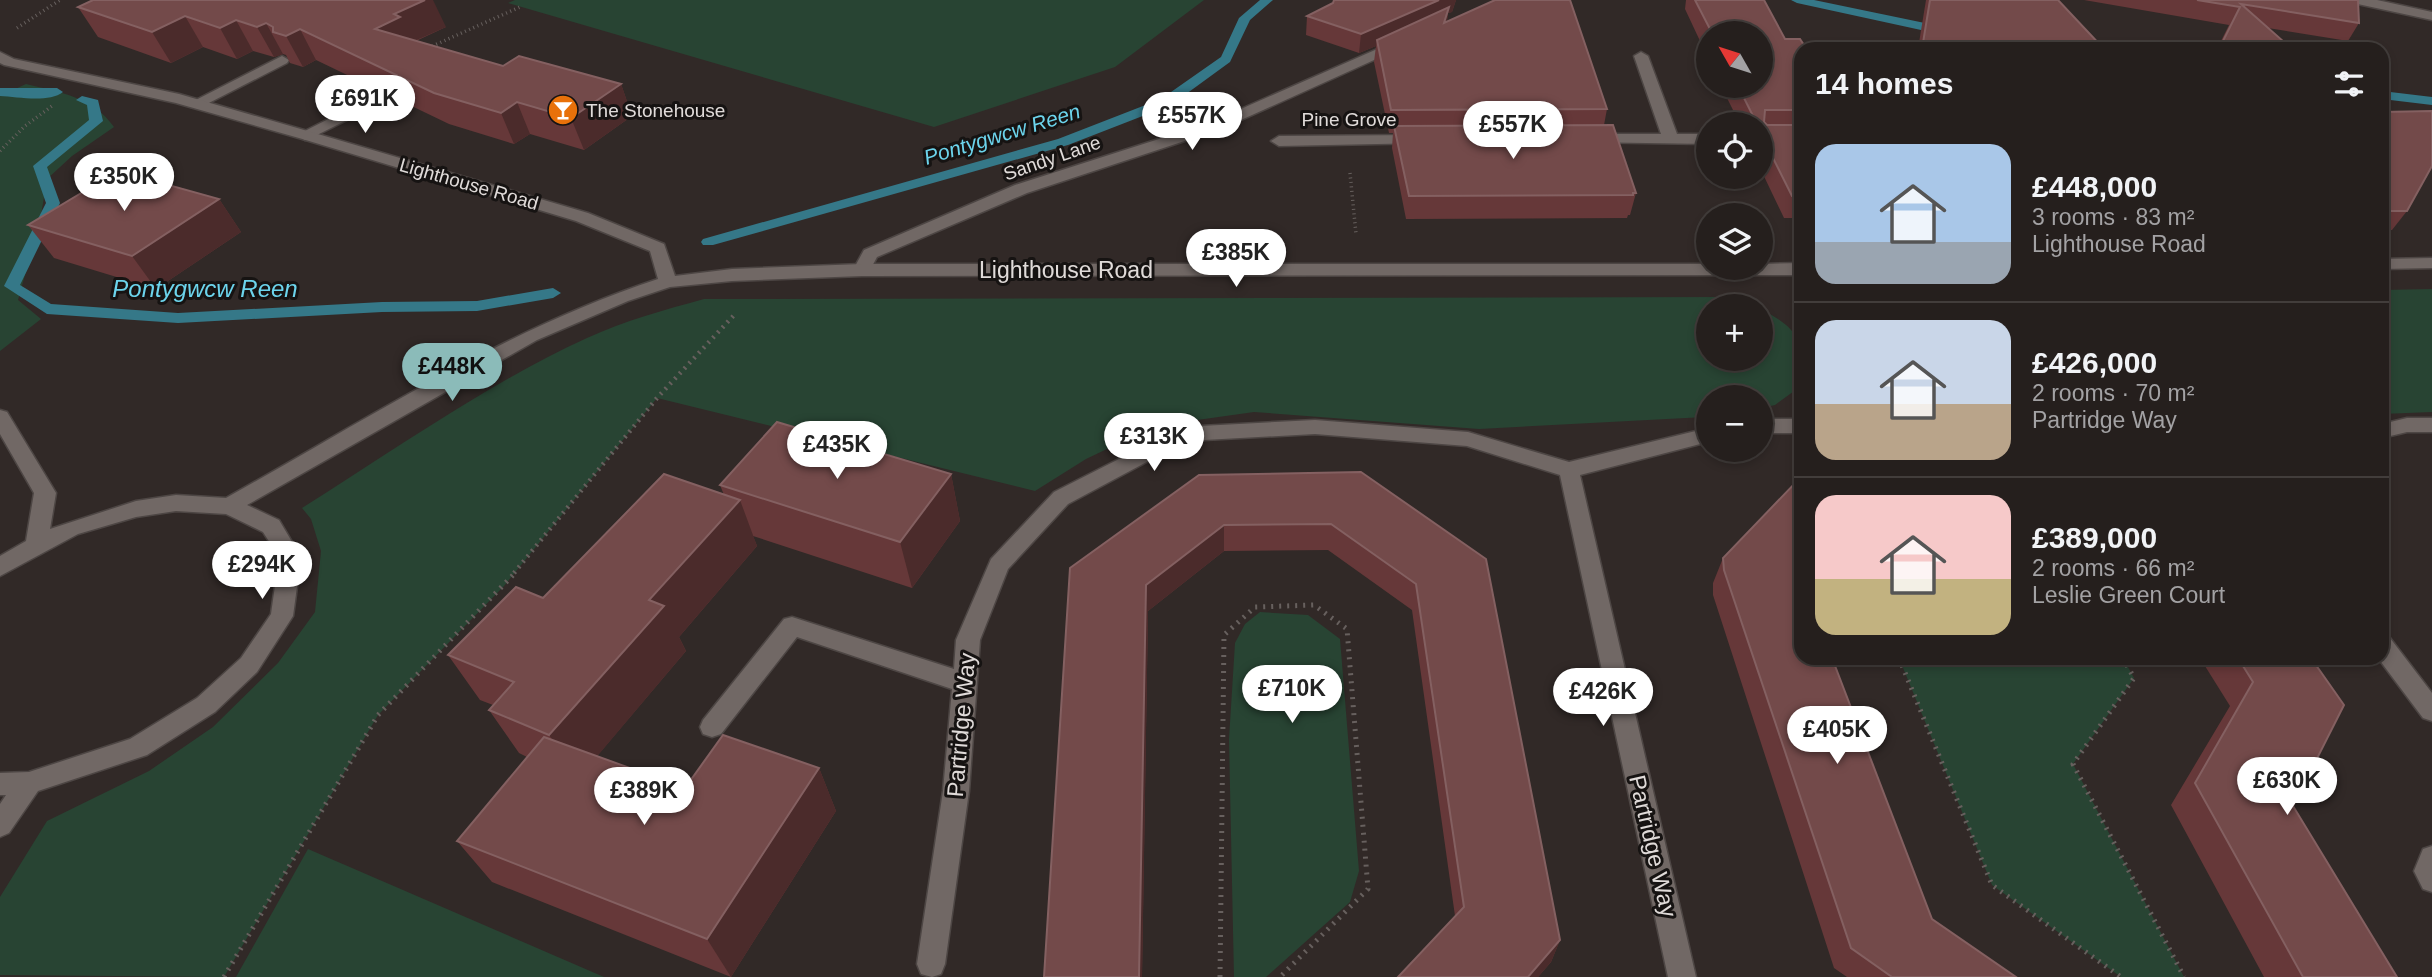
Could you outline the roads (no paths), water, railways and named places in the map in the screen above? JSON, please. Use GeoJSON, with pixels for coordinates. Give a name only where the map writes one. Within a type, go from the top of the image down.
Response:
{"type":"FeatureCollection","features":[{"type":"Feature","properties":{"kind":"street"},"geometry":{"type":"LineString","coordinates":[[2358,0],[2386,3],[2432,16]]}},
{"type":"Feature","properties":{"kind":"street","name":"Sandy Lane"},"geometry":{"type":"LineString","coordinates":[[862,270],[870,254],[1021,189],[1215,126],[1416,36]]}},
{"type":"Feature","properties":{"kind":"street","name":"Lighthouse Road"},"geometry":{"type":"LineString","coordinates":[[0,56],[9,62],[196,104],[582,216],[658,248],[668,282]]}},
{"type":"Feature","properties":{"kind":"street"},"geometry":{"type":"LineString","coordinates":[[1641,56],[1671,139]]}},
{"type":"Feature","properties":{"kind":"street"},"geometry":{"type":"LineString","coordinates":[[196,104],[282,60]]}},
{"type":"Feature","properties":{"kind":"street"},"geometry":{"type":"LineString","coordinates":[[305,135],[352,112]]}},
{"type":"Feature","properties":{"kind":"street"},"geometry":{"type":"LineString","coordinates":[[1577,139],[1696,139]]}},
{"type":"Feature","properties":{"kind":"street","name":"Pine Grove"},"geometry":{"type":"LineString","coordinates":[[1279,141],[1442,140]]}},
{"type":"Feature","properties":{"kind":"street"},"geometry":{"type":"LineString","coordinates":[[2389,264],[2432,263]]}},
{"type":"Feature","properties":{"kind":"street","name":"Lighthouse Road"},"geometry":{"type":"LineString","coordinates":[[229,506],[530,336],[622,297],[668,282],[774,272],[862,270],[1794,273]]}},
{"type":"Feature","properties":{"kind":"street"},"geometry":{"type":"LineString","coordinates":[[0,417],[45,493],[36,545]]}},
{"type":"Feature","properties":{"kind":"street"},"geometry":{"type":"LineString","coordinates":[[2389,429],[2407,425],[2432,425]]}},
{"type":"Feature","properties":{"kind":"street"},"geometry":{"type":"LineString","coordinates":[[1773,426],[1794,426]]}},
{"type":"Feature","properties":{"kind":"street","name":"Partridge Way"},"geometry":{"type":"LineString","coordinates":[[931,964],[956,791],[968,640],[999,565],[1060,498],[1182,434],[1315,427],[1468,439],[1569,470],[1682,977]]}},
{"type":"Feature","properties":{"kind":"street"},"geometry":{"type":"LineString","coordinates":[[1569,470],[1696,438]]}},
{"type":"Feature","properties":{"kind":"street"},"geometry":{"type":"LineString","coordinates":[[0,567],[71,528],[136,509],[176,503],[229,506],[271,526],[290,557],[282,616],[249,666],[206,705],[138,747],[29,783],[0,783]]}},
{"type":"Feature","properties":{"kind":"street"},"geometry":{"type":"LineString","coordinates":[[712,727],[792,626],[965,683]]}},
{"type":"Feature","properties":{"kind":"street"},"geometry":{"type":"LineString","coordinates":[[2389,654],[2432,711]]}},
{"type":"Feature","properties":{"kind":"street"},"geometry":{"type":"LineString","coordinates":[[0,825],[29,783]]}},
{"type":"Feature","properties":{"kind":"street"},"geometry":{"type":"LineString","coordinates":[[2432,858],[2427,871],[2432,880]]}},
{"type":"Feature","properties":{"kind":"waterway","name":"Pontygwcw Reen"},"geometry":{"type":"LineString","coordinates":[[708,242],[1063,142],[1166,102],[1226,59],[1245,18],[1267,0]]}},
{"type":"Feature","properties":{"kind":"waterway","name":"Pontygwcw Reen"},"geometry":{"type":"LineString","coordinates":[[1797,0],[1944,31]]}},
{"type":"Feature","properties":{"kind":"waterway","name":"Pontygwcw Reen"},"geometry":{"type":"LineString","coordinates":[[0,92],[57,92]]}},
{"type":"Feature","properties":{"kind":"waterway","name":"Pontygwcw Reen"},"geometry":{"type":"LineString","coordinates":[[2389,96],[2432,101]]}},
{"type":"Feature","properties":{"kind":"waterway","name":"Pontygwcw Reen"},"geometry":{"type":"LineString","coordinates":[[82,100],[93,103],[96,121],[40,166],[53,203],[12,286],[47,309],[178,318],[382,307],[477,306],[553,293]]}},
{"type":"Feature","properties":{"kind":"place","name":"The Stonehouse"},"geometry":{"type":"Point","coordinates":[563,110]}}]}
